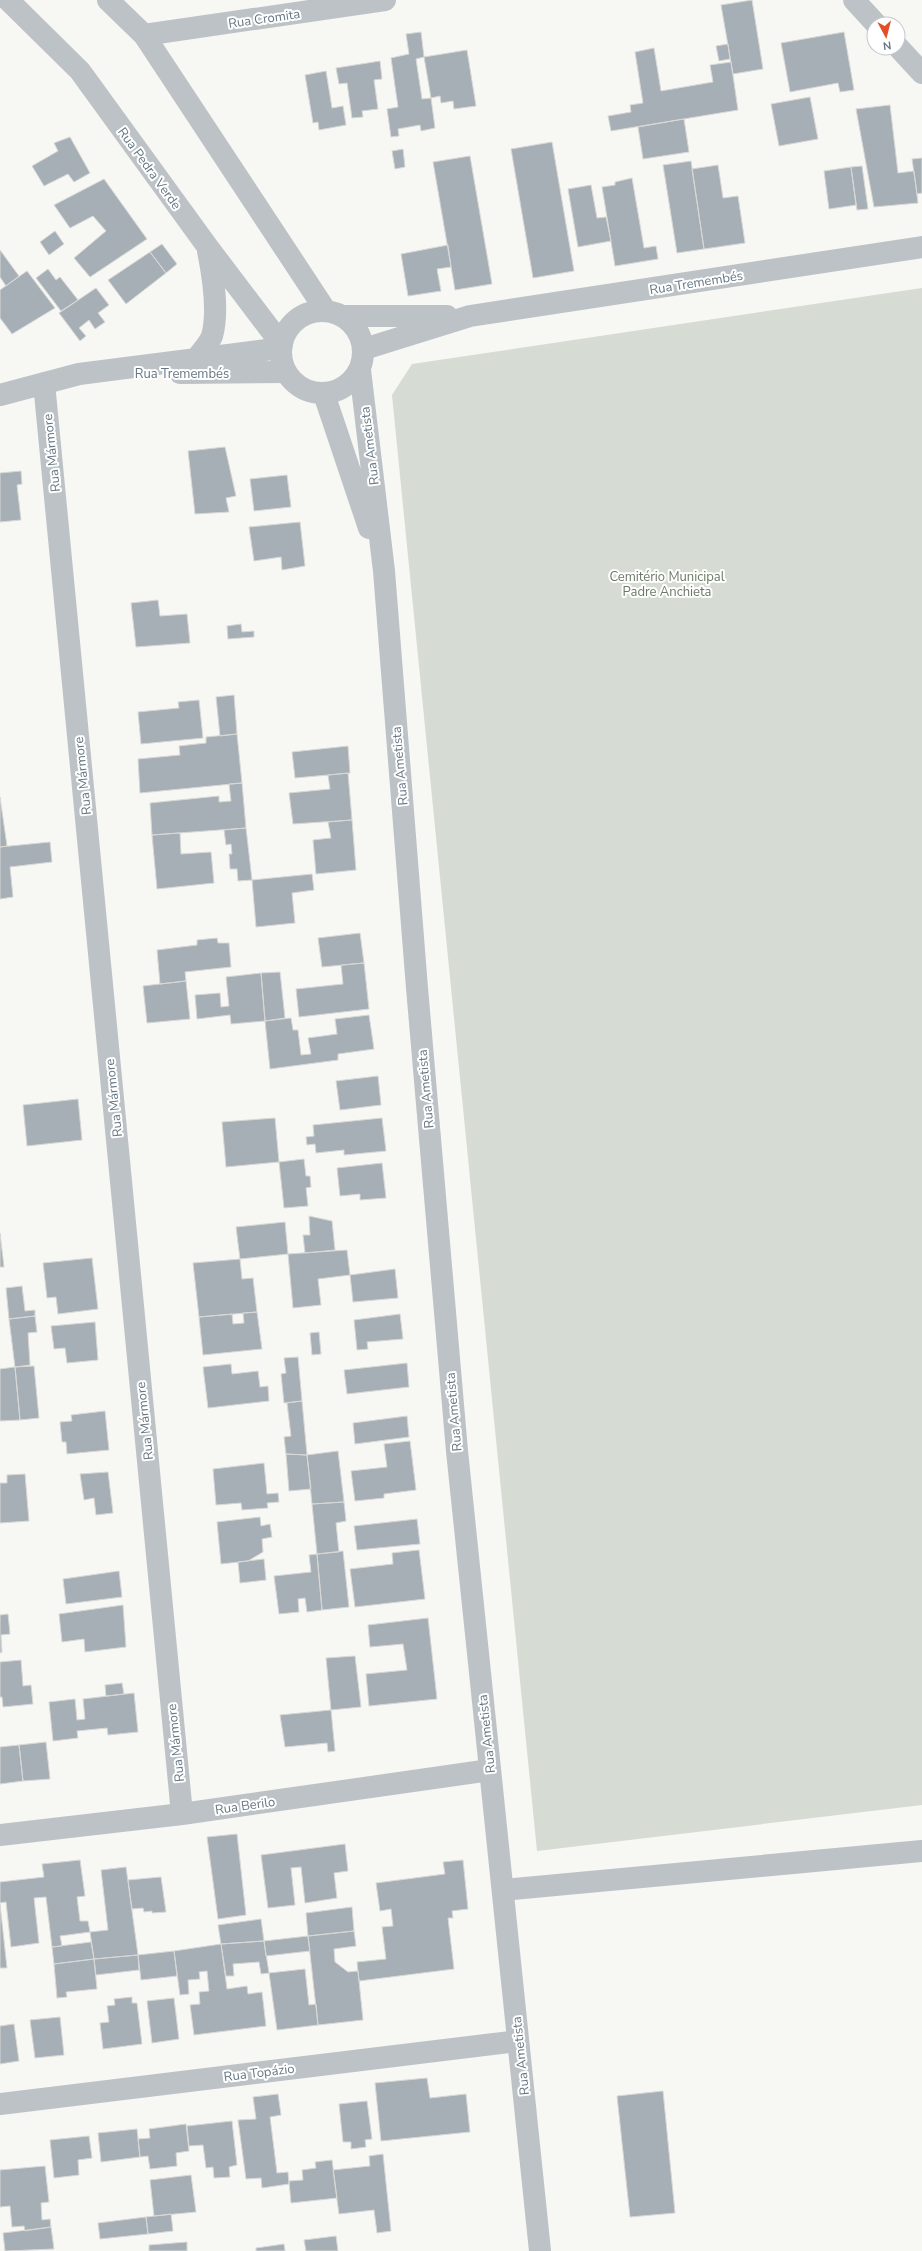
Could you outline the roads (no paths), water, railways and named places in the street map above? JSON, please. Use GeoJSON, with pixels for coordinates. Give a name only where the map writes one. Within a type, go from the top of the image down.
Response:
{"type":"FeatureCollection","features":[{"type":"Feature","properties":{"kind":"street","name":"Rua Pedra Verde"},"geometry":{"type":"LineString","coordinates":[[8,0],[80,71],[281,347]]}},
{"type":"Feature","properties":{"kind":"street"},"geometry":{"type":"LineString","coordinates":[[108,0],[144,36],[335,314],[358,330],[364,349],[360,370],[354,379],[346,387],[324,394],[302,389],[286,372],[282,361],[281,347],[291,325],[301,316],[313,312],[335,314]]}},
{"type":"Feature","properties":{"kind":"street","name":"Rua Cromita"},"geometry":{"type":"LineString","coordinates":[[144,36],[385,0]]}},
{"type":"Feature","properties":{"kind":"street"},"geometry":{"type":"LineString","coordinates":[[854,0],[869,16]]}},
{"type":"Feature","properties":{"kind":"street"},"geometry":{"type":"LineString","coordinates":[[906,56],[922,73]]}},
{"type":"Feature","properties":{"kind":"street"},"geometry":{"type":"LineString","coordinates":[[196,359],[212,336],[215,299],[213,272],[207,246]]}},
{"type":"Feature","properties":{"kind":"street","name":"Rua Tremembés"},"geometry":{"type":"LineString","coordinates":[[364,349],[470,316],[922,247]]}},
{"type":"Feature","properties":{"kind":"street","name":"Rua Tremembés"},"geometry":{"type":"LineString","coordinates":[[335,314],[470,316]]}},
{"type":"Feature","properties":{"kind":"street","name":"Rua Tremembés"},"geometry":{"type":"LineString","coordinates":[[0,395],[79,374],[281,347]]}},
{"type":"Feature","properties":{"kind":"street","name":"Rua Ametista"},"geometry":{"type":"LineString","coordinates":[[360,370],[384,571],[417,988],[457,1451],[540,2251]]}},
{"type":"Feature","properties":{"kind":"street","name":"Rua Tremembés"},"geometry":{"type":"LineString","coordinates":[[79,374],[286,372]]}},
{"type":"Feature","properties":{"kind":"street","name":"Rua Mármore"},"geometry":{"type":"LineString","coordinates":[[44,383],[182,1814]]}},
{"type":"Feature","properties":{"kind":"street","name":"Rua Ametista"},"geometry":{"type":"LineString","coordinates":[[324,394],[384,571]]}},
{"type":"Feature","properties":{"kind":"street","name":"Rua Berilo"},"geometry":{"type":"LineString","coordinates":[[0,1835],[182,1814],[490,1770]]}},
{"type":"Feature","properties":{"kind":"street"},"geometry":{"type":"LineString","coordinates":[[502,1890],[922,1851]]}},
{"type":"Feature","properties":{"kind":"street","name":"Rua Topázio"},"geometry":{"type":"LineString","coordinates":[[0,2104],[518,2040]]}},
{"type":"Feature","properties":{"kind":"park label","name":"Cemitério Municipal Padre Anchieta"},"geometry":{"type":"Point","coordinates":[667,584]}}]}
